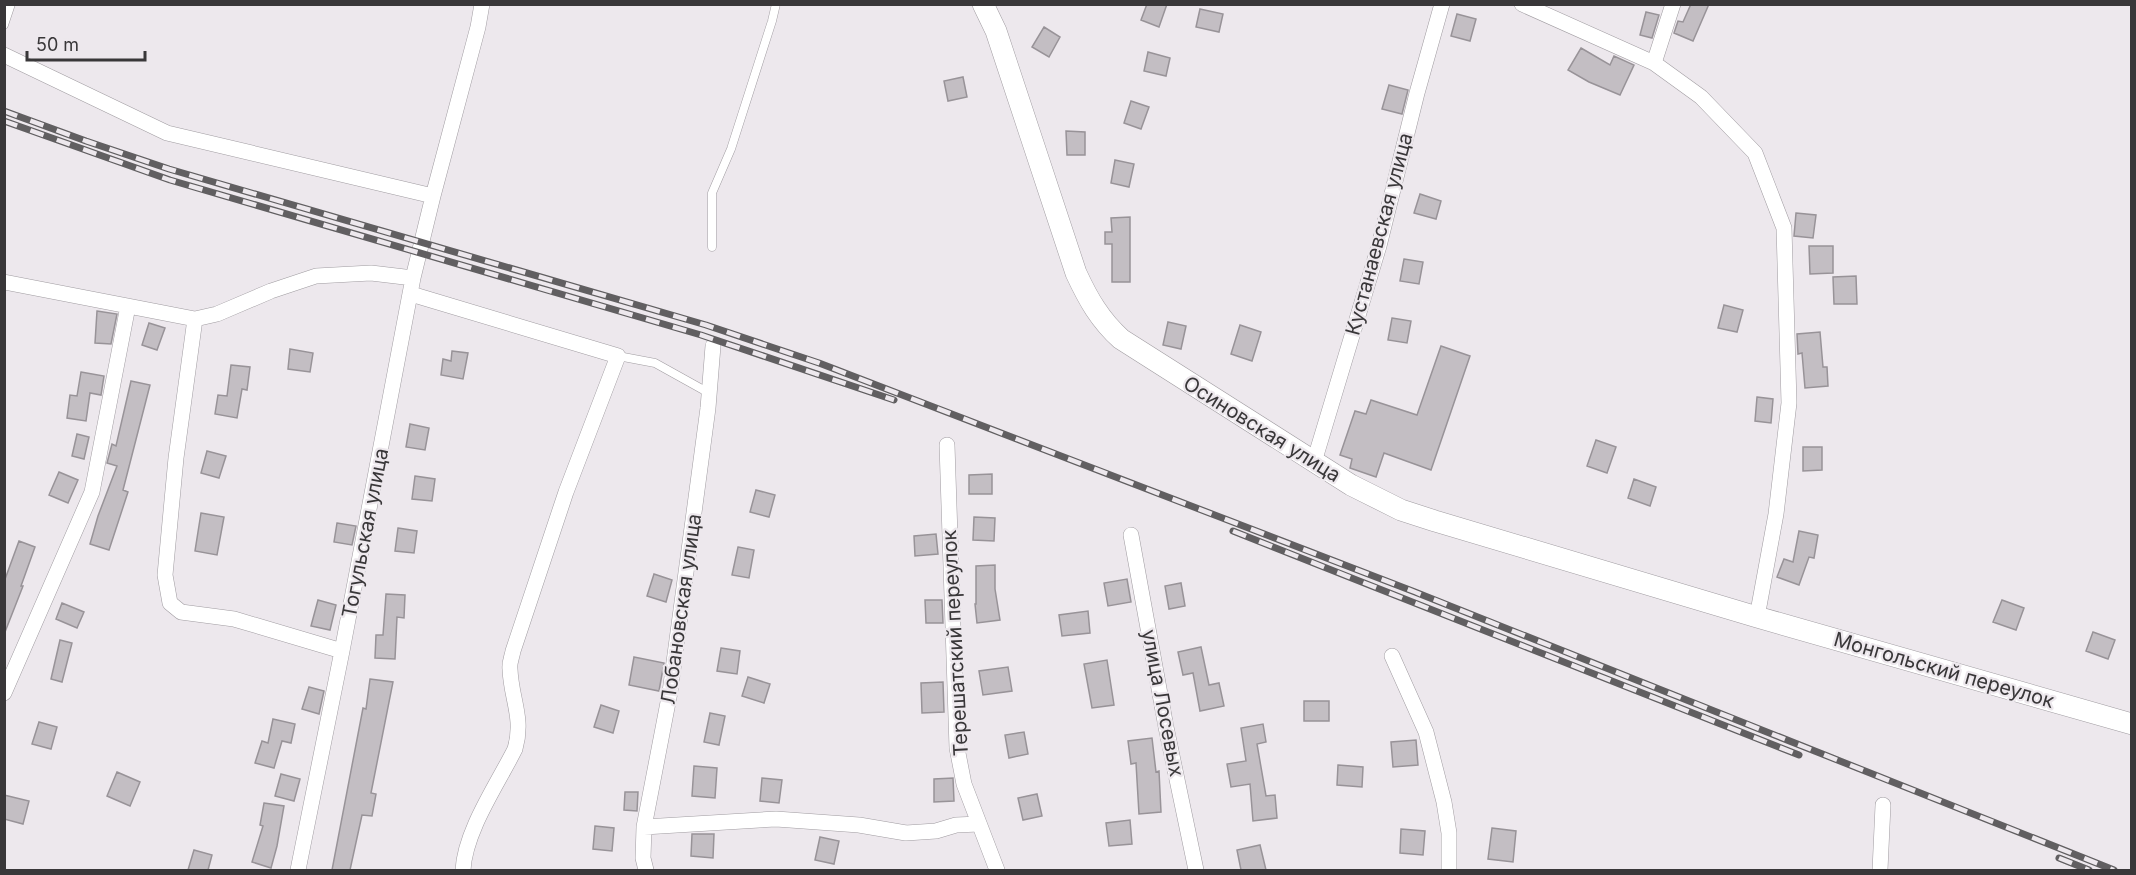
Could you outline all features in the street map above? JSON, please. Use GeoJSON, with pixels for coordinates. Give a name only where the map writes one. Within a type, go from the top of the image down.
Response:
{"type":"FeatureCollection","features":[{"type":"Feature","properties":{"kind":"main road","name":"Осиновская улица"},"geometry":{"type":"LineString","coordinates":[[983,4],[996,31],[1076,273],[1088,300],[1105,325],[1121,339],[1351,485],[1401,510],[1757,617]]}},
{"type":"Feature","properties":{"kind":"main road","name":"Монгольский переулок"},"geometry":{"type":"LineString","coordinates":[[1757,617],[2132,724]]}},
{"type":"Feature","properties":{"kind":"street","name":"Тогульская улица"},"geometry":{"type":"LineString","coordinates":[[298,870],[413,278],[482,4]]}},
{"type":"Feature","properties":{"kind":"street","name":"Кустанаевская улица"},"geometry":{"type":"LineString","coordinates":[[1314,462],[1379,246],[1416,93],[1442,4]]}},
{"type":"Feature","properties":{"kind":"street"},"geometry":{"type":"LineString","coordinates":[[1522,4],[1654,63],[1701,97],[1755,153],[1784,228],[1790,403],[1776,514],[1757,617]]}},
{"type":"Feature","properties":{"kind":"street"},"geometry":{"type":"LineString","coordinates":[[1654,63],[1673,4]]}},
{"type":"Feature","properties":{"kind":"street"},"geometry":{"type":"LineString","coordinates":[[4,55],[167,133],[433,196]]}},
{"type":"Feature","properties":{"kind":"street"},"geometry":{"type":"LineString","coordinates":[[4,282],[195,319],[217,314],[271,291],[316,276],[370,273],[413,278]]}},
{"type":"Feature","properties":{"kind":"street"},"geometry":{"type":"LineString","coordinates":[[411,294],[618,356],[566,492],[513,651],[509,668],[518,713],[518,738],[515,749],[472,835],[464,855],[463,870]]}},
{"type":"Feature","properties":{"kind":"street"},"geometry":{"type":"LineString","coordinates":[[4,693],[92,492],[128,306]]}},
{"type":"Feature","properties":{"kind":"street"},"geometry":{"type":"LineString","coordinates":[[195,319],[176,458],[165,575],[170,603],[181,612],[234,619],[342,651]]}},
{"type":"Feature","properties":{"kind":"street","name":"Лобановская улица"},"geometry":{"type":"LineString","coordinates":[[646,870],[643,858],[644,827],[670,692],[709,393],[713,346]]}},
{"type":"Feature","properties":{"kind":"street","name":"Терешатский переулок"},"geometry":{"type":"LineString","coordinates":[[947,445],[957,748],[964,784],[997,870]]}},
{"type":"Feature","properties":{"kind":"street","name":"улица Лосевых"},"geometry":{"type":"LineString","coordinates":[[1131,535],[1166,727],[1196,870]]}},
{"type":"Feature","properties":{"kind":"street"},"geometry":{"type":"LineString","coordinates":[[1392,656],[1426,732],[1444,802],[1449,833],[1449,870]]}},
{"type":"Feature","properties":{"kind":"street"},"geometry":{"type":"LineString","coordinates":[[1880,870],[1883,805]]}},
{"type":"Feature","properties":{"kind":"street"},"geometry":{"type":"LineString","coordinates":[[644,827],[777,819],[859,825],[906,833],[936,831],[956,825],[980,824]]}},
{"type":"Feature","properties":{"kind":"lane"},"geometry":{"type":"LineString","coordinates":[[4,25],[11,4]]}},
{"type":"Feature","properties":{"kind":"lane"},"geometry":{"type":"LineString","coordinates":[[712,247],[712,194],[731,149],[776,4]]}},
{"type":"Feature","properties":{"kind":"lane"},"geometry":{"type":"LineString","coordinates":[[618,356],[655,363],[709,393]]}},
{"type":"Feature","properties":{"kind":"building"},"geometry":{"type":"Polygon","coordinates":[[[1147,4],[1167,4],[1159,27],[1141,20],[1147,4]]]}},
{"type":"Feature","properties":{"kind":"building"},"geometry":{"type":"Polygon","coordinates":[[[1691,4],[1709,4],[1693,41],[1674,33],[1678,21],[1683,22],[1691,4]]]}},
{"type":"Feature","properties":{"kind":"building"},"geometry":{"type":"Polygon","coordinates":[[[1200,9],[1223,14],[1219,32],[1196,27],[1200,9]]]}},
{"type":"Feature","properties":{"kind":"building"},"geometry":{"type":"Polygon","coordinates":[[[1646,12],[1659,15],[1652,38],[1640,35],[1646,12]]]}},
{"type":"Feature","properties":{"kind":"building"},"geometry":{"type":"Polygon","coordinates":[[[1457,14],[1476,19],[1470,41],[1451,36],[1457,14]]]}},
{"type":"Feature","properties":{"kind":"building"},"geometry":{"type":"Polygon","coordinates":[[[1044,27],[1060,37],[1049,57],[1032,47],[1044,27]]]}},
{"type":"Feature","properties":{"kind":"building"},"geometry":{"type":"Polygon","coordinates":[[[1581,48],[1610,65],[1614,56],[1634,65],[1620,95],[1568,70],[1581,48]]]}},
{"type":"Feature","properties":{"kind":"building"},"geometry":{"type":"Polygon","coordinates":[[[1148,52],[1170,58],[1166,76],[1144,71],[1148,52]]]}},
{"type":"Feature","properties":{"kind":"building"},"geometry":{"type":"Polygon","coordinates":[[[963,77],[967,97],[948,101],[944,81],[963,77]]]}},
{"type":"Feature","properties":{"kind":"building"},"geometry":{"type":"Polygon","coordinates":[[[1389,85],[1408,90],[1402,114],[1382,109],[1389,85]]]}},
{"type":"Feature","properties":{"kind":"building"},"geometry":{"type":"Polygon","coordinates":[[[1131,101],[1149,107],[1141,129],[1124,123],[1131,101]]]}},
{"type":"Feature","properties":{"kind":"building"},"geometry":{"type":"Polygon","coordinates":[[[1066,131],[1085,132],[1085,155],[1067,155],[1066,131]]]}},
{"type":"Feature","properties":{"kind":"building"},"geometry":{"type":"Polygon","coordinates":[[[1115,160],[1134,164],[1129,187],[1111,183],[1115,160]]]}},
{"type":"Feature","properties":{"kind":"building"},"geometry":{"type":"Polygon","coordinates":[[[1420,194],[1441,201],[1436,219],[1414,213],[1420,194]]]}},
{"type":"Feature","properties":{"kind":"building"},"geometry":{"type":"Polygon","coordinates":[[[1796,213],[1816,215],[1813,238],[1794,236],[1796,213]]]}},
{"type":"Feature","properties":{"kind":"building"},"geometry":{"type":"Polygon","coordinates":[[[1130,217],[1130,282],[1112,282],[1112,244],[1105,244],[1105,232],[1112,232],[1111,218],[1130,217]]]}},
{"type":"Feature","properties":{"kind":"building"},"geometry":{"type":"Polygon","coordinates":[[[1809,246],[1833,246],[1833,273],[1810,274],[1809,246]]]}},
{"type":"Feature","properties":{"kind":"building"},"geometry":{"type":"Polygon","coordinates":[[[1404,259],[1423,262],[1419,284],[1400,281],[1404,259]]]}},
{"type":"Feature","properties":{"kind":"building"},"geometry":{"type":"Polygon","coordinates":[[[1856,276],[1857,304],[1834,304],[1833,277],[1856,276]]]}},
{"type":"Feature","properties":{"kind":"building"},"geometry":{"type":"Polygon","coordinates":[[[1724,305],[1743,310],[1737,332],[1718,328],[1724,305]]]}},
{"type":"Feature","properties":{"kind":"building"},"geometry":{"type":"Polygon","coordinates":[[[97,311],[117,314],[111,344],[95,343],[97,311]]]}},
{"type":"Feature","properties":{"kind":"building"},"geometry":{"type":"Polygon","coordinates":[[[1392,318],[1411,321],[1407,343],[1388,340],[1392,318]]]}},
{"type":"Feature","properties":{"kind":"building"},"geometry":{"type":"Polygon","coordinates":[[[1168,322],[1186,326],[1181,349],[1163,345],[1168,322]]]}},
{"type":"Feature","properties":{"kind":"building"},"geometry":{"type":"Polygon","coordinates":[[[149,323],[165,328],[157,350],[142,345],[149,323]]]}},
{"type":"Feature","properties":{"kind":"building"},"geometry":{"type":"Polygon","coordinates":[[[1240,325],[1261,332],[1252,361],[1231,354],[1240,325]]]}},
{"type":"Feature","properties":{"kind":"building"},"geometry":{"type":"Polygon","coordinates":[[[1820,332],[1823,367],[1827,367],[1828,386],[1805,388],[1802,353],[1798,354],[1797,334],[1820,332]]]}},
{"type":"Feature","properties":{"kind":"building"},"geometry":{"type":"Polygon","coordinates":[[[1441,346],[1470,356],[1431,470],[1384,453],[1376,477],[1350,468],[1352,459],[1340,455],[1355,411],[1366,414],[1371,400],[1417,415],[1441,346]]]}},
{"type":"Feature","properties":{"kind":"building"},"geometry":{"type":"Polygon","coordinates":[[[290,349],[313,353],[310,372],[288,369],[290,349]]]}},
{"type":"Feature","properties":{"kind":"building"},"geometry":{"type":"Polygon","coordinates":[[[452,351],[468,353],[463,379],[441,375],[443,359],[451,361],[452,351]]]}},
{"type":"Feature","properties":{"kind":"building"},"geometry":{"type":"Polygon","coordinates":[[[231,365],[250,367],[247,390],[242,389],[237,418],[215,414],[218,395],[227,396],[231,365]]]}},
{"type":"Feature","properties":{"kind":"building"},"geometry":{"type":"Polygon","coordinates":[[[81,372],[104,376],[101,395],[90,393],[86,421],[67,418],[70,395],[77,396],[81,372]]]}},
{"type":"Feature","properties":{"kind":"building"},"geometry":{"type":"Polygon","coordinates":[[[131,381],[150,385],[123,490],[128,492],[109,550],[90,544],[117,466],[107,463],[112,444],[116,446],[131,381]]]}},
{"type":"Feature","properties":{"kind":"building"},"geometry":{"type":"Polygon","coordinates":[[[1757,397],[1773,399],[1771,423],[1755,421],[1757,397]]]}},
{"type":"Feature","properties":{"kind":"building"},"geometry":{"type":"Polygon","coordinates":[[[410,424],[429,428],[425,450],[406,447],[410,424]]]}},
{"type":"Feature","properties":{"kind":"building"},"geometry":{"type":"Polygon","coordinates":[[[77,434],[89,437],[84,459],[72,456],[77,434]]]}},
{"type":"Feature","properties":{"kind":"building"},"geometry":{"type":"Polygon","coordinates":[[[1596,440],[1616,447],[1607,473],[1587,466],[1596,440]]]}},
{"type":"Feature","properties":{"kind":"building"},"geometry":{"type":"Polygon","coordinates":[[[1803,447],[1822,447],[1822,470],[1803,471],[1803,447]]]}},
{"type":"Feature","properties":{"kind":"building"},"geometry":{"type":"Polygon","coordinates":[[[207,451],[226,456],[219,478],[201,473],[207,451]]]}},
{"type":"Feature","properties":{"kind":"building"},"geometry":{"type":"Polygon","coordinates":[[[59,472],[78,480],[68,503],[49,495],[59,472]]]}},
{"type":"Feature","properties":{"kind":"building"},"geometry":{"type":"Polygon","coordinates":[[[992,474],[992,494],[969,494],[969,475],[992,474]]]}},
{"type":"Feature","properties":{"kind":"building"},"geometry":{"type":"Polygon","coordinates":[[[415,476],[435,479],[432,501],[412,499],[415,476]]]}},
{"type":"Feature","properties":{"kind":"building"},"geometry":{"type":"Polygon","coordinates":[[[1634,479],[1656,487],[1650,506],[1628,498],[1634,479]]]}},
{"type":"Feature","properties":{"kind":"building"},"geometry":{"type":"Polygon","coordinates":[[[756,490],[775,495],[769,517],[750,512],[756,490]]]}},
{"type":"Feature","properties":{"kind":"building"},"geometry":{"type":"Polygon","coordinates":[[[201,513],[224,517],[217,555],[195,551],[201,513]]]}},
{"type":"Feature","properties":{"kind":"building"},"geometry":{"type":"Polygon","coordinates":[[[974,517],[995,518],[994,541],[973,540],[974,517]]]}},
{"type":"Feature","properties":{"kind":"building"},"geometry":{"type":"Polygon","coordinates":[[[337,523],[356,526],[352,545],[334,542],[337,523]]]}},
{"type":"Feature","properties":{"kind":"building"},"geometry":{"type":"Polygon","coordinates":[[[398,528],[417,531],[414,553],[395,551],[398,528]]]}},
{"type":"Feature","properties":{"kind":"building"},"geometry":{"type":"Polygon","coordinates":[[[1799,531],[1818,535],[1814,558],[1809,557],[1799,585],[1777,577],[1784,559],[1793,562],[1799,531]]]}},
{"type":"Feature","properties":{"kind":"building"},"geometry":{"type":"Polygon","coordinates":[[[936,534],[938,554],[915,556],[914,536],[936,534]]]}},
{"type":"Feature","properties":{"kind":"building"},"geometry":{"type":"Polygon","coordinates":[[[19,541],[35,547],[5,632],[4,582],[19,541]]]}},
{"type":"Feature","properties":{"kind":"building"},"geometry":{"type":"Polygon","coordinates":[[[738,547],[754,550],[749,578],[732,575],[738,547]]]}},
{"type":"Feature","properties":{"kind":"building"},"geometry":{"type":"Polygon","coordinates":[[[995,565],[995,589],[1000,620],[977,623],[976,566],[995,565]]]}},
{"type":"Feature","properties":{"kind":"building"},"geometry":{"type":"Polygon","coordinates":[[[654,574],[672,580],[666,602],[647,596],[654,574]]]}},
{"type":"Feature","properties":{"kind":"building"},"geometry":{"type":"Polygon","coordinates":[[[1127,579],[1131,602],[1108,606],[1104,583],[1127,579]]]}},
{"type":"Feature","properties":{"kind":"building"},"geometry":{"type":"Polygon","coordinates":[[[1181,583],[1185,606],[1169,609],[1165,586],[1181,583]]]}},
{"type":"Feature","properties":{"kind":"building"},"geometry":{"type":"Polygon","coordinates":[[[386,594],[405,595],[404,618],[397,617],[395,659],[375,658],[376,635],[383,635],[386,594]]]}},
{"type":"Feature","properties":{"kind":"building"},"geometry":{"type":"Polygon","coordinates":[[[318,600],[336,605],[330,630],[311,626],[318,600]]]}},
{"type":"Feature","properties":{"kind":"building"},"geometry":{"type":"Polygon","coordinates":[[[925,600],[942,600],[943,623],[926,623],[925,600]]]}},
{"type":"Feature","properties":{"kind":"building"},"geometry":{"type":"Polygon","coordinates":[[[2002,600],[2024,608],[2016,630],[1993,622],[2002,600]]]}},
{"type":"Feature","properties":{"kind":"building"},"geometry":{"type":"Polygon","coordinates":[[[62,603],[84,612],[77,628],[56,619],[62,603]]]}},
{"type":"Feature","properties":{"kind":"building"},"geometry":{"type":"Polygon","coordinates":[[[1088,611],[1090,633],[1062,636],[1059,615],[1088,611]]]}},
{"type":"Feature","properties":{"kind":"building"},"geometry":{"type":"Polygon","coordinates":[[[2093,632],[2115,640],[2108,659],[2086,651],[2093,632]]]}},
{"type":"Feature","properties":{"kind":"building"},"geometry":{"type":"Polygon","coordinates":[[[60,640],[72,643],[62,682],[51,679],[60,640]]]}},
{"type":"Feature","properties":{"kind":"building"},"geometry":{"type":"Polygon","coordinates":[[[1201,647],[1209,685],[1219,683],[1224,706],[1200,711],[1193,673],[1183,675],[1178,652],[1201,647]]]}},
{"type":"Feature","properties":{"kind":"building"},"geometry":{"type":"Polygon","coordinates":[[[721,648],[740,651],[737,674],[717,671],[721,648]]]}},
{"type":"Feature","properties":{"kind":"building"},"geometry":{"type":"Polygon","coordinates":[[[634,657],[664,663],[659,691],[629,685],[634,657]]]}},
{"type":"Feature","properties":{"kind":"building"},"geometry":{"type":"Polygon","coordinates":[[[1107,660],[1114,705],[1092,708],[1084,664],[1107,660]]]}},
{"type":"Feature","properties":{"kind":"building"},"geometry":{"type":"Polygon","coordinates":[[[1008,667],[1012,691],[983,695],[979,671],[1008,667]]]}},
{"type":"Feature","properties":{"kind":"building"},"geometry":{"type":"Polygon","coordinates":[[[748,677],[770,684],[764,703],[742,696],[748,677]]]}},
{"type":"Feature","properties":{"kind":"building"},"geometry":{"type":"Polygon","coordinates":[[[370,679],[393,682],[371,793],[376,794],[372,816],[362,815],[350,870],[332,870],[363,708],[366,709],[370,679]]]}},
{"type":"Feature","properties":{"kind":"building"},"geometry":{"type":"Polygon","coordinates":[[[943,682],[944,712],[922,713],[921,683],[943,682]]]}},
{"type":"Feature","properties":{"kind":"building"},"geometry":{"type":"Polygon","coordinates":[[[309,687],[324,691],[319,714],[302,709],[309,687]]]}},
{"type":"Feature","properties":{"kind":"building"},"geometry":{"type":"Polygon","coordinates":[[[1304,701],[1329,701],[1329,721],[1304,721],[1304,701]]]}},
{"type":"Feature","properties":{"kind":"building"},"geometry":{"type":"Polygon","coordinates":[[[601,705],[619,711],[613,733],[594,727],[601,705]]]}},
{"type":"Feature","properties":{"kind":"building"},"geometry":{"type":"Polygon","coordinates":[[[710,713],[725,716],[719,745],[704,742],[710,713]]]}},
{"type":"Feature","properties":{"kind":"building"},"geometry":{"type":"Polygon","coordinates":[[[273,719],[295,724],[291,743],[282,741],[274,768],[255,763],[262,741],[268,743],[273,719]]]}},
{"type":"Feature","properties":{"kind":"building"},"geometry":{"type":"Polygon","coordinates":[[[39,722],[57,727],[51,749],[32,744],[39,722]]]}},
{"type":"Feature","properties":{"kind":"building"},"geometry":{"type":"Polygon","coordinates":[[[1263,724],[1266,742],[1257,744],[1266,796],[1275,795],[1277,818],[1253,821],[1250,784],[1231,787],[1227,764],[1246,761],[1241,728],[1263,724]]]}},
{"type":"Feature","properties":{"kind":"building"},"geometry":{"type":"Polygon","coordinates":[[[1024,732],[1028,754],[1009,758],[1005,735],[1024,732]]]}},
{"type":"Feature","properties":{"kind":"building"},"geometry":{"type":"Polygon","coordinates":[[[1152,738],[1156,772],[1159,771],[1161,812],[1139,814],[1136,763],[1131,764],[1128,741],[1152,738]]]}},
{"type":"Feature","properties":{"kind":"building"},"geometry":{"type":"Polygon","coordinates":[[[1416,740],[1418,765],[1393,767],[1391,742],[1416,740]]]}},
{"type":"Feature","properties":{"kind":"building"},"geometry":{"type":"Polygon","coordinates":[[[1338,765],[1363,767],[1362,787],[1337,785],[1338,765]]]}},
{"type":"Feature","properties":{"kind":"building"},"geometry":{"type":"Polygon","coordinates":[[[694,766],[717,768],[715,798],[692,796],[694,766]]]}},
{"type":"Feature","properties":{"kind":"building"},"geometry":{"type":"Polygon","coordinates":[[[117,772],[140,782],[130,806],[107,796],[117,772]]]}},
{"type":"Feature","properties":{"kind":"building"},"geometry":{"type":"Polygon","coordinates":[[[281,774],[300,779],[294,801],[275,796],[281,774]]]}},
{"type":"Feature","properties":{"kind":"building"},"geometry":{"type":"Polygon","coordinates":[[[762,778],[782,780],[779,803],[760,801],[762,778]]]}},
{"type":"Feature","properties":{"kind":"building"},"geometry":{"type":"Polygon","coordinates":[[[953,778],[954,801],[934,802],[934,779],[953,778]]]}},
{"type":"Feature","properties":{"kind":"building"},"geometry":{"type":"Polygon","coordinates":[[[625,792],[638,792],[637,811],[624,810],[625,792]]]}},
{"type":"Feature","properties":{"kind":"building"},"geometry":{"type":"Polygon","coordinates":[[[1037,794],[1042,816],[1023,820],[1018,798],[1037,794]]]}},
{"type":"Feature","properties":{"kind":"building"},"geometry":{"type":"Polygon","coordinates":[[[4,795],[29,801],[23,824],[4,819],[4,795]]]}},
{"type":"Feature","properties":{"kind":"building"},"geometry":{"type":"Polygon","coordinates":[[[264,803],[284,806],[271,868],[252,862],[263,826],[260,825],[264,803]]]}},
{"type":"Feature","properties":{"kind":"building"},"geometry":{"type":"Polygon","coordinates":[[[1130,820],[1132,844],[1109,846],[1106,823],[1130,820]]]}},
{"type":"Feature","properties":{"kind":"building"},"geometry":{"type":"Polygon","coordinates":[[[595,826],[614,828],[612,851],[593,849],[595,826]]]}},
{"type":"Feature","properties":{"kind":"building"},"geometry":{"type":"Polygon","coordinates":[[[1492,828],[1516,831],[1513,862],[1488,859],[1492,828]]]}},
{"type":"Feature","properties":{"kind":"building"},"geometry":{"type":"Polygon","coordinates":[[[1401,829],[1425,831],[1423,855],[1400,853],[1401,829]]]}},
{"type":"Feature","properties":{"kind":"building"},"geometry":{"type":"Polygon","coordinates":[[[692,834],[714,834],[713,858],[691,856],[692,834]]]}},
{"type":"Feature","properties":{"kind":"building"},"geometry":{"type":"Polygon","coordinates":[[[820,837],[839,841],[834,864],[815,860],[820,837]]]}},
{"type":"Feature","properties":{"kind":"building"},"geometry":{"type":"Polygon","coordinates":[[[1260,845],[1266,870],[1241,870],[1237,850],[1260,845]]]}},
{"type":"Feature","properties":{"kind":"building"},"geometry":{"type":"Polygon","coordinates":[[[194,850],[212,855],[208,870],[188,870],[194,850]]]}},
{"type":"Feature","properties":{"kind":"railway"},"geometry":{"type":"LineString","coordinates":[[4,111],[169,169],[706,325],[819,363],[1415,592],[2114,870]]}},
{"type":"Feature","properties":{"kind":"railway"},"geometry":{"type":"LineString","coordinates":[[4,121],[170,180],[701,335],[894,400]]}},
{"type":"Feature","properties":{"kind":"railway"},"geometry":{"type":"LineString","coordinates":[[1233,531],[1799,755]]}},
{"type":"Feature","properties":{"kind":"railway"},"geometry":{"type":"LineString","coordinates":[[2059,858],[2089,870]]}}]}
